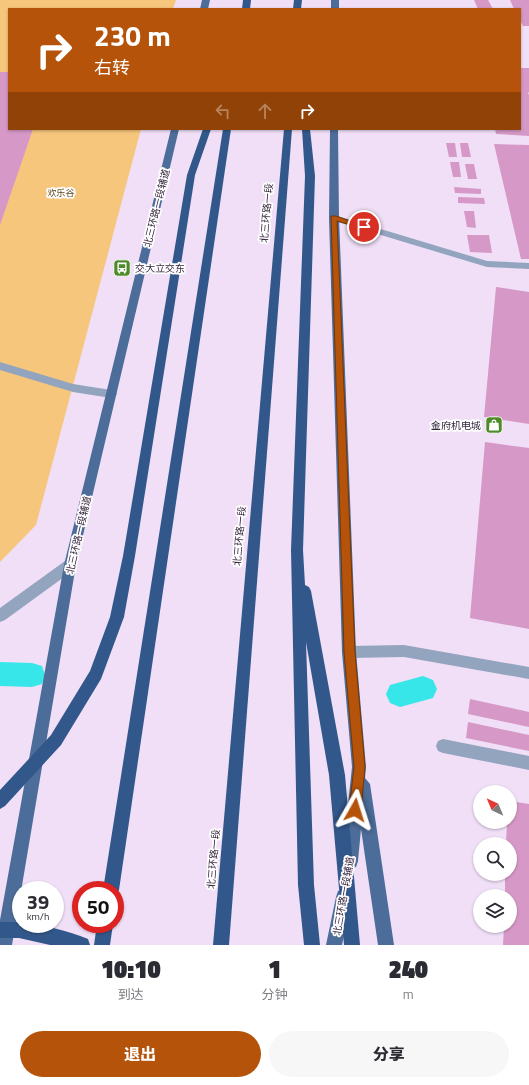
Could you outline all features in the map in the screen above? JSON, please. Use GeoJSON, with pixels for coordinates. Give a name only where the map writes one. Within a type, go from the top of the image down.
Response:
{"type":"FeatureCollection","features":[{"type":"Feature","properties":{"kind":"highway"},"geometry":{"type":"LineString","coordinates":[[0,801],[56,740],[96,674],[117,617],[131,548],[192,175],[207,130]]}},
{"type":"Feature","properties":{"kind":"highway"},"geometry":{"type":"LineString","coordinates":[[112,881],[227,130]]}},
{"type":"Feature","properties":{"kind":"highway","name":"北三环路一段"},"geometry":{"type":"LineString","coordinates":[[221,945],[288,130]]}},
{"type":"Feature","properties":{"kind":"highway"},"geometry":{"type":"LineString","coordinates":[[306,130],[310,176],[297,550],[306,885],[312,945]]}},
{"type":"Feature","properties":{"kind":"highway"},"geometry":{"type":"LineString","coordinates":[[297,550],[337,775],[352,945]]}},
{"type":"Feature","properties":{"kind":"highway"},"geometry":{"type":"LineString","coordinates":[[0,930],[19,930],[75,942],[82,945]]}},
{"type":"Feature","properties":{"kind":"highway"},"geometry":{"type":"LineString","coordinates":[[102,945],[104,933]]}},
{"type":"Feature","properties":{"kind":"main road","name":"北三环路一段辅道"},"geometry":{"type":"LineString","coordinates":[[4,945],[70,565],[175,130]]}},
{"type":"Feature","properties":{"kind":"main road","name":"北三环路一段辅道"},"geometry":{"type":"LineString","coordinates":[[334,130],[334,218],[349,652],[359,767],[348,881],[334,945]]}},
{"type":"Feature","properties":{"kind":"main road"},"geometry":{"type":"LineString","coordinates":[[359,767],[386,945]]}},
{"type":"Feature","properties":{"kind":"street"},"geometry":{"type":"LineString","coordinates":[[334,218],[487,264],[529,266]]}},
{"type":"Feature","properties":{"kind":"street"},"geometry":{"type":"LineString","coordinates":[[0,366],[72,388],[111,394]]}},
{"type":"Feature","properties":{"kind":"street"},"geometry":{"type":"LineString","coordinates":[[0,616],[70,565]]}},
{"type":"Feature","properties":{"kind":"street"},"geometry":{"type":"LineString","coordinates":[[349,652],[404,651],[529,673]]}},
{"type":"Feature","properties":{"kind":"street"},"geometry":{"type":"LineString","coordinates":[[444,746],[529,763]]}},
{"type":"Feature","properties":{"kind":"green space","name":"欢乐谷"},"geometry":{"type":"Polygon","coordinates":[[[0,0],[176,0],[173,8],[8,8],[8,130],[141,130],[36,525],[0,562],[0,0]]]}},
{"type":"Feature","properties":{"kind":"building"},"geometry":{"type":"Polygon","coordinates":[[[474,0],[488,0],[492,8],[478,8],[474,0]]]}},
{"type":"Feature","properties":{"kind":"building"},"geometry":{"type":"Polygon","coordinates":[[[510,0],[529,0],[529,26],[523,26],[521,22],[521,8],[514,8],[510,0]]]}},
{"type":"Feature","properties":{"kind":"building"},"geometry":{"type":"Polygon","coordinates":[[[521,68],[529,68],[529,136],[496,134],[495,130],[521,130],[521,68]]]}},
{"type":"Feature","properties":{"kind":"building"},"geometry":{"type":"Polygon","coordinates":[[[0,72],[8,72],[8,130],[33,130],[0,225],[0,72]]]}},
{"type":"Feature","properties":{"kind":"building"},"geometry":{"type":"Polygon","coordinates":[[[446,143],[455,143],[457,157],[449,157],[446,143]]]}},
{"type":"Feature","properties":{"kind":"building"},"geometry":{"type":"Polygon","coordinates":[[[460,143],[468,143],[471,157],[462,157],[460,143]]]}},
{"type":"Feature","properties":{"kind":"building"},"geometry":{"type":"Polygon","coordinates":[[[494,144],[529,145],[529,259],[521,259],[494,144]]]}},
{"type":"Feature","properties":{"kind":"building"},"geometry":{"type":"Polygon","coordinates":[[[450,162],[459,162],[461,177],[453,177],[450,162]]]}},
{"type":"Feature","properties":{"kind":"building"},"geometry":{"type":"Polygon","coordinates":[[[465,164],[474,164],[477,179],[468,179],[465,164]]]}},
{"type":"Feature","properties":{"kind":"building"},"geometry":{"type":"Polygon","coordinates":[[[454,187],[481,189],[481,194],[455,193],[454,187]]]}},
{"type":"Feature","properties":{"kind":"building"},"geometry":{"type":"Polygon","coordinates":[[[458,197],[484,198],[485,204],[458,203],[458,197]]]}},
{"type":"Feature","properties":{"kind":"building"},"geometry":{"type":"Polygon","coordinates":[[[464,211],[474,211],[476,228],[467,227],[464,211]]]}},
{"type":"Feature","properties":{"kind":"building"},"geometry":{"type":"Polygon","coordinates":[[[467,235],[489,235],[492,253],[470,252],[467,235]]]}},
{"type":"Feature","properties":{"kind":"building"},"geometry":{"type":"Polygon","coordinates":[[[496,287],[529,292],[529,424],[484,417],[496,287]]]}},
{"type":"Feature","properties":{"kind":"building"},"geometry":{"type":"Polygon","coordinates":[[[485,442],[529,448],[529,629],[470,618],[485,442]]]}},
{"type":"Feature","properties":{"kind":"building"},"geometry":{"type":"Polygon","coordinates":[[[470,699],[529,712],[529,727],[468,714],[470,699]]]}},
{"type":"Feature","properties":{"kind":"building"},"geometry":{"type":"Polygon","coordinates":[[[468,722],[529,735],[529,751],[466,738],[468,722]]]}},
{"type":"Feature","properties":{"kind":"building"},"geometry":{"type":"Polygon","coordinates":[[[517,802],[529,804],[529,945],[503,945],[504,933],[517,933],[517,889],[505,889],[505,881],[517,881],[517,837],[506,837],[507,829],[517,829],[517,802]]]}},
{"type":"Feature","properties":{"kind":"waterway"},"geometry":{"type":"LineString","coordinates":[[0,674],[32,675]]}},
{"type":"Feature","properties":{"kind":"waterway"},"geometry":{"type":"LineString","coordinates":[[400,694],[423,689]]}},
{"type":"Feature","properties":{"kind":"place","name":"交大立交东"},"geometry":{"type":"Point","coordinates":[122,268]}},
{"type":"Feature","properties":{"kind":"place","name":"金府机电城"},"geometry":{"type":"Point","coordinates":[494,425]}},
{"type":"Feature","properties":{"kind":"route"},"geometry":{"type":"LineString","coordinates":[[355,810],[359,767],[349,652],[334,218],[364,227]]}}]}
